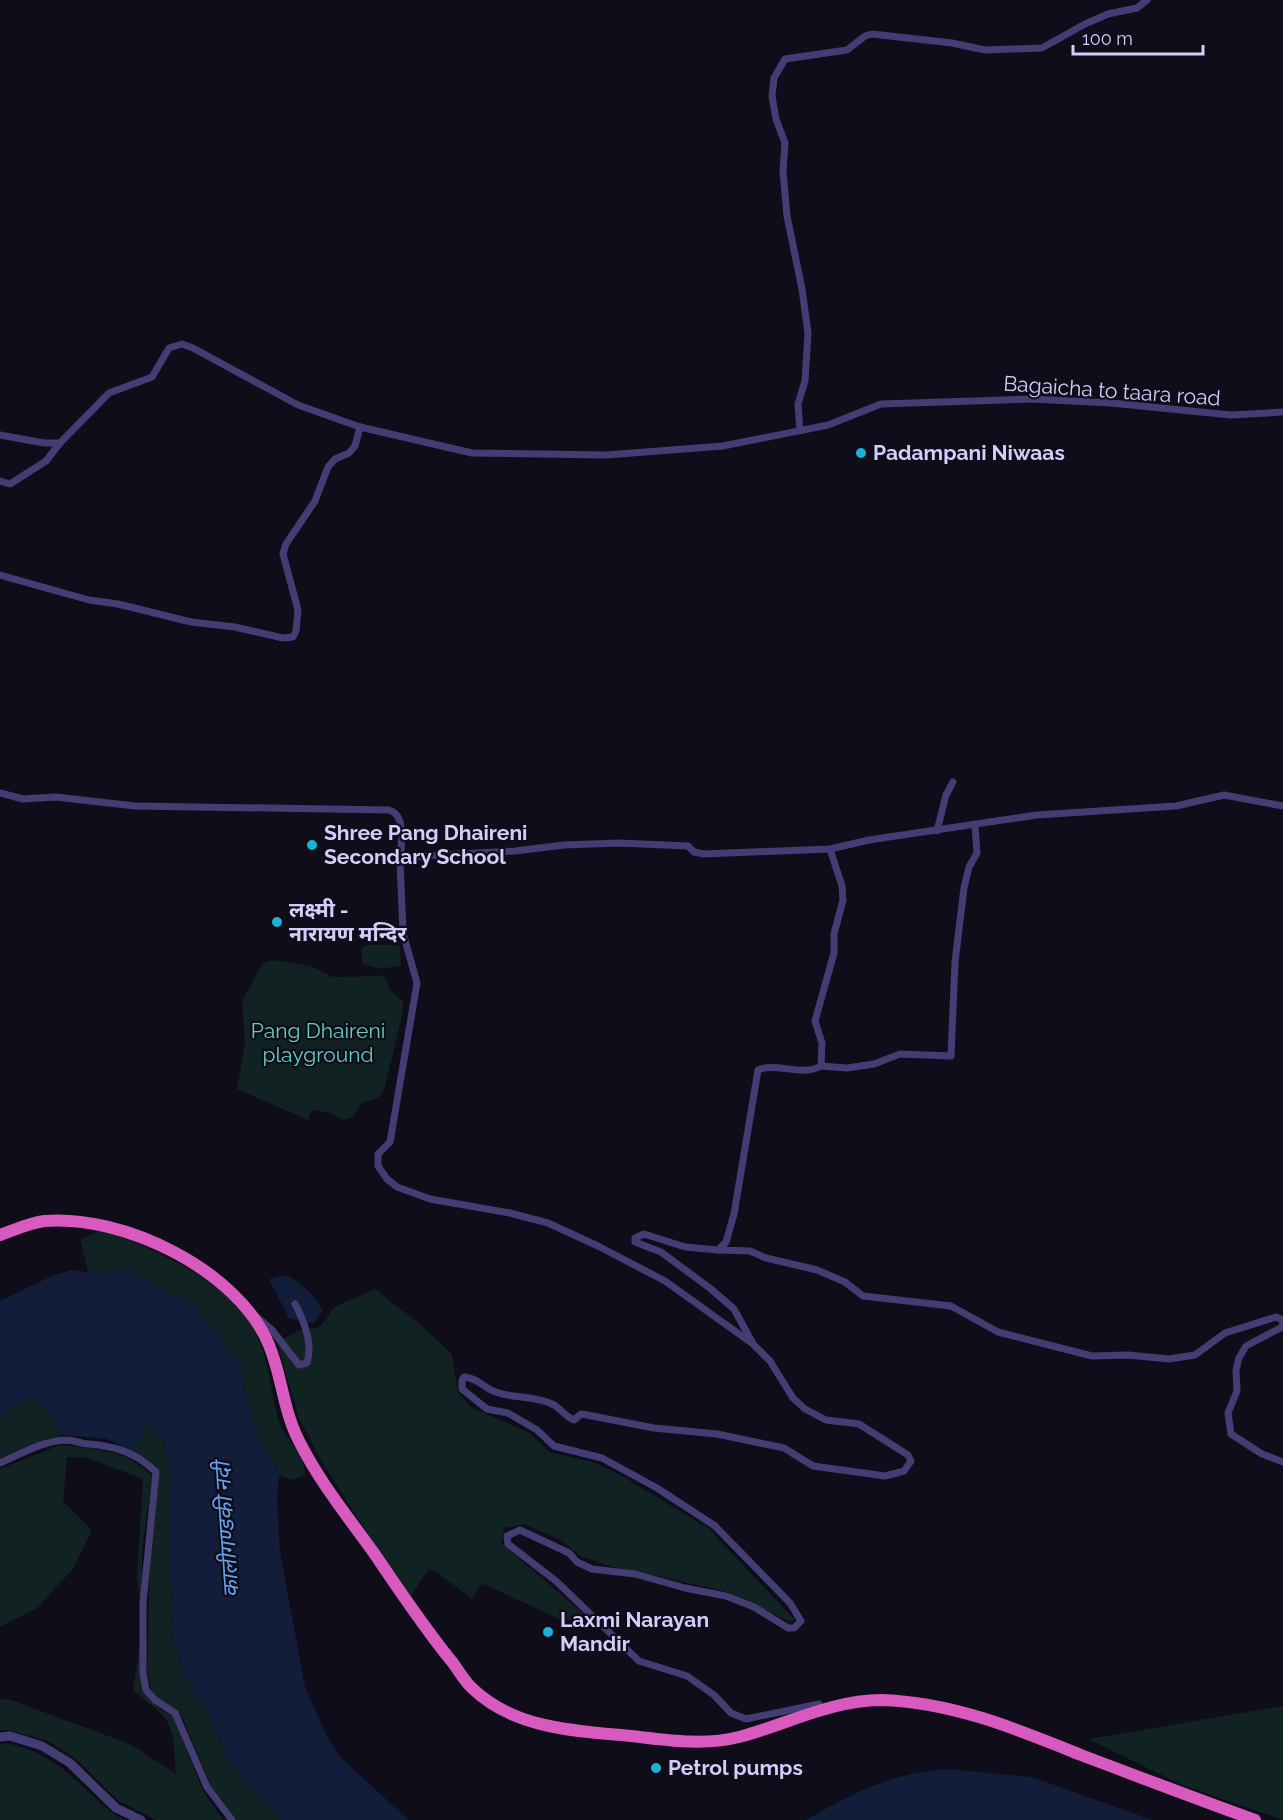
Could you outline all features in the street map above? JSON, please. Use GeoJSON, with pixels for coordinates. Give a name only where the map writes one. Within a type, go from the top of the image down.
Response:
{"type":"FeatureCollection","features":[{"type":"Feature","properties":{"kind":"highway"},"geometry":{"type":"LineString","coordinates":[[0,1235],[40,1222],[60,1221],[116,1228],[200,1265],[226,1285],[246,1305],[269,1344],[295,1432],[328,1492],[364,1540],[419,1622],[472,1688],[512,1714],[552,1728],[681,1742],[709,1742],[738,1737],[821,1711],[879,1700],[936,1706],[996,1721],[1255,1820]]}},
{"type":"Feature","properties":{"kind":"street"},"geometry":{"type":"LineString","coordinates":[[800,431],[798,404],[805,381],[808,333],[802,289],[787,216],[783,171],[785,143],[776,119],[772,96],[774,78],[785,59],[847,50],[865,36],[872,34],[994,50],[1042,48],[1086,24],[1108,14],[1137,8],[1147,0]]}},
{"type":"Feature","properties":{"kind":"street","name":"Bagaicha to taara road"},"geometry":{"type":"LineString","coordinates":[[0,481],[10,484],[46,461],[60,443],[109,393],[152,377],[169,348],[182,344],[298,405],[360,427],[472,453],[579,455],[723,446],[828,425],[869,411],[880,404],[1031,399],[1111,403],[1231,415],[1283,412]]}},
{"type":"Feature","properties":{"kind":"street"},"geometry":{"type":"LineString","coordinates":[[0,574],[89,600],[118,604],[191,622],[293,637],[296,631],[298,610],[283,554],[286,544],[315,501],[328,467],[334,459],[349,453],[355,446],[360,427]]}},
{"type":"Feature","properties":{"kind":"street"},"geometry":{"type":"LineString","coordinates":[[0,435],[44,443],[60,443]]}},
{"type":"Feature","properties":{"kind":"street"},"geometry":{"type":"LineString","coordinates":[[937,831],[946,795],[953,782]]}},
{"type":"Feature","properties":{"kind":"street"},"geometry":{"type":"LineString","coordinates":[[0,793],[22,799],[56,797],[135,807],[389,810],[397,814],[401,822],[403,933],[417,983],[390,1142],[378,1154],[378,1166],[387,1179],[397,1187],[430,1199],[510,1213],[548,1223],[665,1281],[753,1344],[770,1361],[793,1398],[805,1409],[825,1420],[859,1424],[908,1455],[911,1461],[908,1467],[896,1475],[885,1476],[813,1466],[784,1448],[717,1434],[654,1428],[581,1414],[574,1420],[565,1416],[558,1407],[539,1398],[496,1392],[468,1377],[462,1380],[461,1384],[465,1393],[479,1404],[508,1413],[537,1430],[554,1446],[602,1458],[657,1488],[716,1526],[790,1603],[801,1622],[798,1626],[788,1628],[754,1607],[726,1596],[685,1588],[635,1574],[592,1569],[577,1562],[569,1553],[520,1530],[507,1536],[508,1544],[556,1581],[639,1661],[687,1676],[714,1695],[736,1716],[746,1719],[819,1704],[821,1711]]}},
{"type":"Feature","properties":{"kind":"street"},"geometry":{"type":"LineString","coordinates":[[400,861],[422,856],[608,843],[688,846],[694,852],[704,854],[830,849],[869,840],[1037,815],[1182,805],[1224,795],[1283,806]]}},
{"type":"Feature","properties":{"kind":"street"},"geometry":{"type":"LineString","coordinates":[[718,1250],[726,1242],[734,1214],[758,1070],[772,1067],[806,1071],[820,1066],[847,1068],[874,1064],[900,1054],[951,1056],[953,980],[960,914],[969,867],[977,853],[975,825]]}},
{"type":"Feature","properties":{"kind":"street"},"geometry":{"type":"LineString","coordinates":[[820,1066],[822,1042],[815,1021],[834,953],[834,934],[843,900],[842,886],[830,849]]}},
{"type":"Feature","properties":{"kind":"street"},"geometry":{"type":"LineString","coordinates":[[753,1344],[734,1309],[661,1252],[635,1242],[635,1238],[644,1234],[685,1247],[750,1251],[766,1258],[817,1270],[845,1282],[863,1296],[951,1306],[998,1332],[1092,1356],[1140,1356],[1170,1359],[1195,1355],[1225,1333],[1276,1317],[1282,1320],[1281,1328],[1246,1346],[1239,1358],[1236,1370],[1237,1391],[1228,1413],[1231,1434],[1262,1454],[1283,1462]]}},
{"type":"Feature","properties":{"kind":"street"},"geometry":{"type":"LineString","coordinates":[[246,1305],[261,1323],[272,1330],[299,1365],[307,1363],[310,1354],[295,1304]]}},
{"type":"Feature","properties":{"kind":"street"},"geometry":{"type":"LineString","coordinates":[[0,1463],[42,1445],[67,1440],[103,1443],[122,1449],[147,1463],[156,1472],[143,1603],[143,1673],[146,1690],[155,1700],[176,1713],[207,1787],[232,1820]]}},
{"type":"Feature","properties":{"kind":"street"},"geometry":{"type":"LineString","coordinates":[[0,1737],[10,1736],[42,1746],[70,1763],[116,1808],[141,1820]]}},
{"type":"Feature","properties":{"kind":"green space"},"geometry":{"type":"Polygon","coordinates":[[[365,945],[397,945],[400,947],[401,965],[381,969],[363,964],[361,950],[365,945]]]}},
{"type":"Feature","properties":{"kind":"green space","name":"Pang Dhaireni playground"},"geometry":{"type":"Polygon","coordinates":[[[273,960],[310,966],[333,977],[383,976],[392,992],[403,1001],[403,1012],[384,1090],[378,1098],[362,1103],[352,1117],[342,1120],[327,1112],[311,1110],[308,1120],[237,1089],[245,1043],[242,1001],[263,963],[273,960]]]}},
{"type":"Feature","properties":{"kind":"green space"},"geometry":{"type":"Polygon","coordinates":[[[103,1230],[191,1270],[231,1300],[246,1318],[262,1347],[281,1426],[302,1460],[305,1475],[293,1480],[279,1475],[260,1439],[247,1403],[240,1366],[199,1309],[124,1268],[104,1274],[88,1272],[80,1239],[103,1230]]]}},
{"type":"Feature","properties":{"kind":"green space"},"geometry":{"type":"Polygon","coordinates":[[[375,1289],[423,1327],[452,1354],[458,1392],[471,1407],[530,1433],[549,1452],[593,1462],[617,1473],[708,1528],[794,1619],[791,1622],[725,1591],[606,1565],[580,1556],[560,1540],[524,1524],[504,1528],[501,1543],[593,1622],[559,1619],[482,1583],[472,1599],[437,1572],[428,1570],[409,1599],[322,1462],[299,1419],[277,1342],[298,1331],[320,1327],[334,1307],[375,1289]]]}},
{"type":"Feature","properties":{"kind":"green space"},"geometry":{"type":"Polygon","coordinates":[[[29,1398],[46,1409],[61,1435],[0,1460],[0,1415],[29,1398]]]}},
{"type":"Feature","properties":{"kind":"green space"},"geometry":{"type":"Polygon","coordinates":[[[148,1420],[162,1438],[170,1471],[169,1538],[173,1639],[184,1674],[209,1714],[226,1755],[247,1784],[282,1820],[236,1820],[212,1789],[181,1715],[152,1694],[147,1674],[150,1559],[159,1473],[155,1464],[134,1452],[148,1420]]]}},
{"type":"Feature","properties":{"kind":"green space"},"geometry":{"type":"Polygon","coordinates":[[[60,1445],[110,1452],[122,1456],[143,1468],[152,1477],[142,1551],[142,1618],[137,1576],[143,1479],[88,1458],[67,1457],[63,1501],[92,1530],[72,1570],[37,1608],[0,1627],[0,1469],[60,1445]]]}},
{"type":"Feature","properties":{"kind":"green space"},"geometry":{"type":"Polygon","coordinates":[[[142,1632],[144,1692],[160,1709],[173,1716],[203,1791],[223,1820],[156,1820],[119,1801],[75,1758],[48,1741],[8,1730],[0,1731],[0,1699],[11,1700],[130,1744],[176,1774],[174,1743],[169,1724],[157,1710],[133,1690],[142,1632]]]}},
{"type":"Feature","properties":{"kind":"green space"},"geometry":{"type":"Polygon","coordinates":[[[1283,1706],[1283,1820],[1180,1784],[1089,1739],[1283,1706]]]}},
{"type":"Feature","properties":{"kind":"green space"},"geometry":{"type":"Polygon","coordinates":[[[4,1743],[25,1748],[53,1762],[106,1808],[126,1820],[0,1820],[0,1745],[4,1743]]]}},
{"type":"Feature","properties":{"kind":"water","name":"कालीगण्डकी नदी"},"geometry":{"type":"Polygon","coordinates":[[[124,1268],[199,1309],[240,1366],[247,1403],[260,1439],[279,1475],[277,1500],[280,1551],[305,1687],[328,1738],[341,1758],[409,1820],[282,1820],[247,1784],[226,1755],[209,1714],[184,1674],[173,1639],[169,1538],[170,1471],[162,1438],[148,1421],[134,1452],[107,1439],[61,1435],[46,1409],[29,1399],[0,1415],[0,1301],[52,1276],[71,1270],[104,1274],[124,1268]]]}},
{"type":"Feature","properties":{"kind":"water"},"geometry":{"type":"Polygon","coordinates":[[[287,1275],[310,1292],[323,1310],[313,1324],[289,1318],[269,1279],[287,1275]]]}},
{"type":"Feature","properties":{"kind":"water"},"geometry":{"type":"Polygon","coordinates":[[[947,1769],[1032,1777],[1152,1820],[806,1820],[874,1786],[909,1775],[947,1769]]]}},
{"type":"Feature","properties":{"kind":"place","name":"Padampani Niwaas"},"geometry":{"type":"Point","coordinates":[861,453]}},
{"type":"Feature","properties":{"kind":"place","name":"Shree Pang Dhaireni Secondary School"},"geometry":{"type":"Point","coordinates":[312,845]}},
{"type":"Feature","properties":{"kind":"place","name":"लक्ष्मी - नारायण मन्दिर"},"geometry":{"type":"Point","coordinates":[277,922]}},
{"type":"Feature","properties":{"kind":"place","name":"Laxmi Narayan Mandir"},"geometry":{"type":"Point","coordinates":[548,1632]}},
{"type":"Feature","properties":{"kind":"place","name":"Petrol pumps"},"geometry":{"type":"Point","coordinates":[656,1768]}}]}
